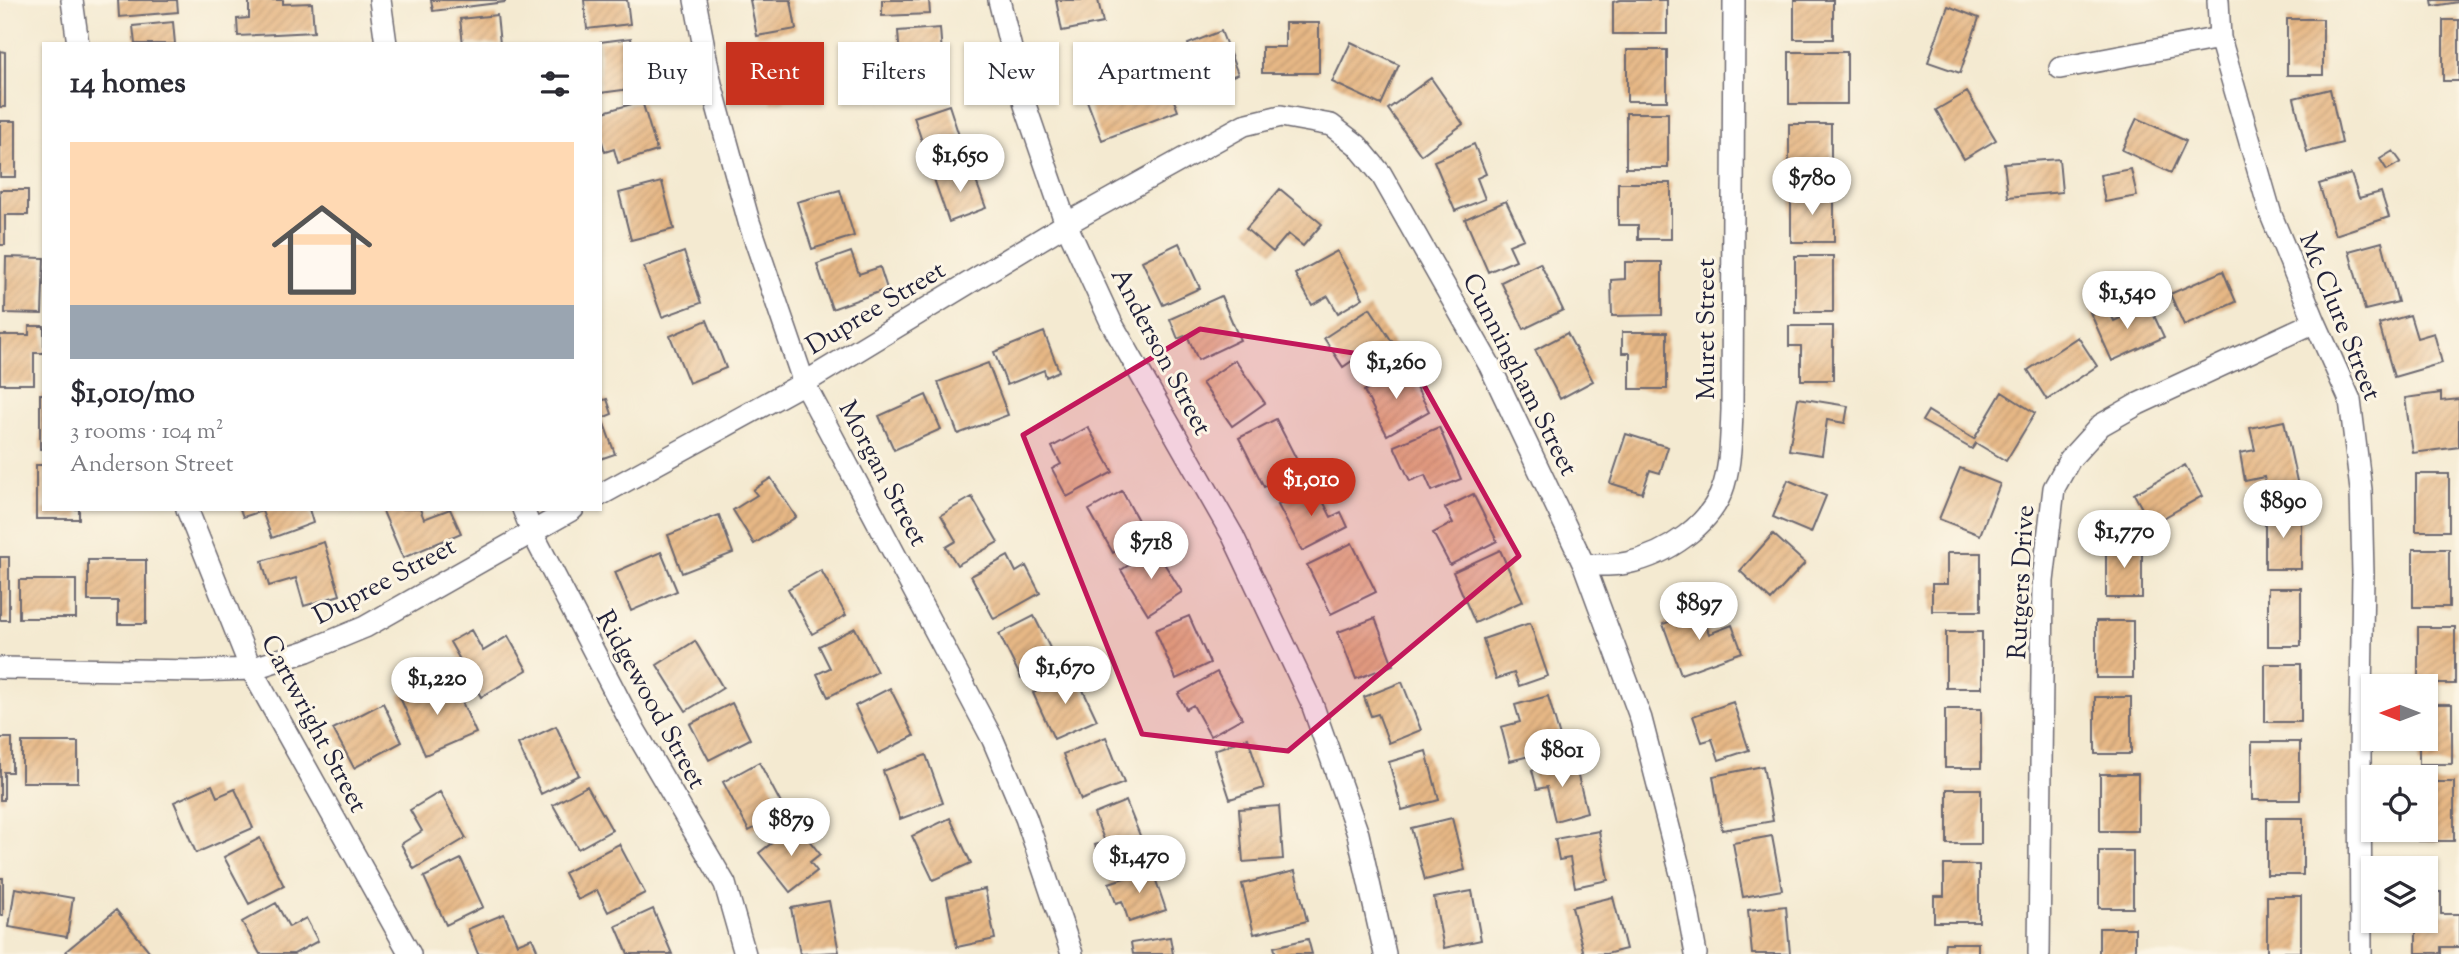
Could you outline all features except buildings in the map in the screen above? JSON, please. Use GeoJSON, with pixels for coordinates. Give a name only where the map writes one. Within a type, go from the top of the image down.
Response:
{"type":"FeatureCollection","features":[{"type":"Feature","properties":{"kind":"street"},"geometry":{"type":"LineString","coordinates":[[72,0],[78,42]]}},
{"type":"Feature","properties":{"kind":"street"},"geometry":{"type":"LineString","coordinates":[[380,0],[386,42]]}},
{"type":"Feature","properties":{"kind":"street","name":"Morgan Street"},"geometry":{"type":"LineString","coordinates":[[695,0],[711,84],[748,222],[804,383],[993,740],[1026,818],[1072,954]]}},
{"type":"Feature","properties":{"kind":"street","name":"Anderson Street"},"geometry":{"type":"LineString","coordinates":[[999,0],[1025,105],[1066,224],[1112,324],[1233,536],[1311,701],[1358,834],[1385,954]]}},
{"type":"Feature","properties":{"kind":"street","name":"Muret Street"},"geometry":{"type":"LineString","coordinates":[[1584,565],[1626,564],[1656,554],[1684,537],[1710,511],[1724,486],[1732,410],[1734,0]]}},
{"type":"Feature","properties":{"kind":"street","name":"Mc Clure Street"},"geometry":{"type":"LineString","coordinates":[[2218,0],[2220,38],[2271,215],[2350,400],[2361,490],[2363,573],[2361,954]]}},
{"type":"Feature","properties":{"kind":"street"},"geometry":{"type":"LineString","coordinates":[[2060,68],[2220,38]]}},
{"type":"Feature","properties":{"kind":"street","name":"Cunningham Street"},"geometry":{"type":"LineString","coordinates":[[1066,224],[1244,125],[1281,116],[1331,125],[1357,145],[1381,174],[1490,366],[1584,565],[1641,719],[1682,878],[1696,954]]}},
{"type":"Feature","properties":{"kind":"street","name":"Dupree Street"},"geometry":{"type":"LineString","coordinates":[[602,494],[804,383],[1066,224]]}},
{"type":"Feature","properties":{"kind":"street","name":"Rutgers Drive"},"geometry":{"type":"LineString","coordinates":[[2039,954],[2043,581],[2054,488],[2070,459],[2101,425],[2138,404],[2315,323]]}},
{"type":"Feature","properties":{"kind":"street","name":"Cartwright Street"},"geometry":{"type":"LineString","coordinates":[[188,511],[251,669],[410,954]]}},
{"type":"Feature","properties":{"kind":"street","name":"Ridgewood Street"},"geometry":{"type":"LineString","coordinates":[[524,511],[532,532],[633,727],[725,884],[745,954]]}},
{"type":"Feature","properties":{"kind":"street","name":"Dupree Street"},"geometry":{"type":"LineString","coordinates":[[0,668],[197,671],[251,669],[307,651],[365,627],[569,511]]}},
{"type":"Feature","properties":{"kind":"highlighted area"},"geometry":{"type":"Polygon","coordinates":[[[1200,329],[1411,362],[1519,556],[1288,751],[1142,734],[1023,435],[1200,329]]]}}]}
